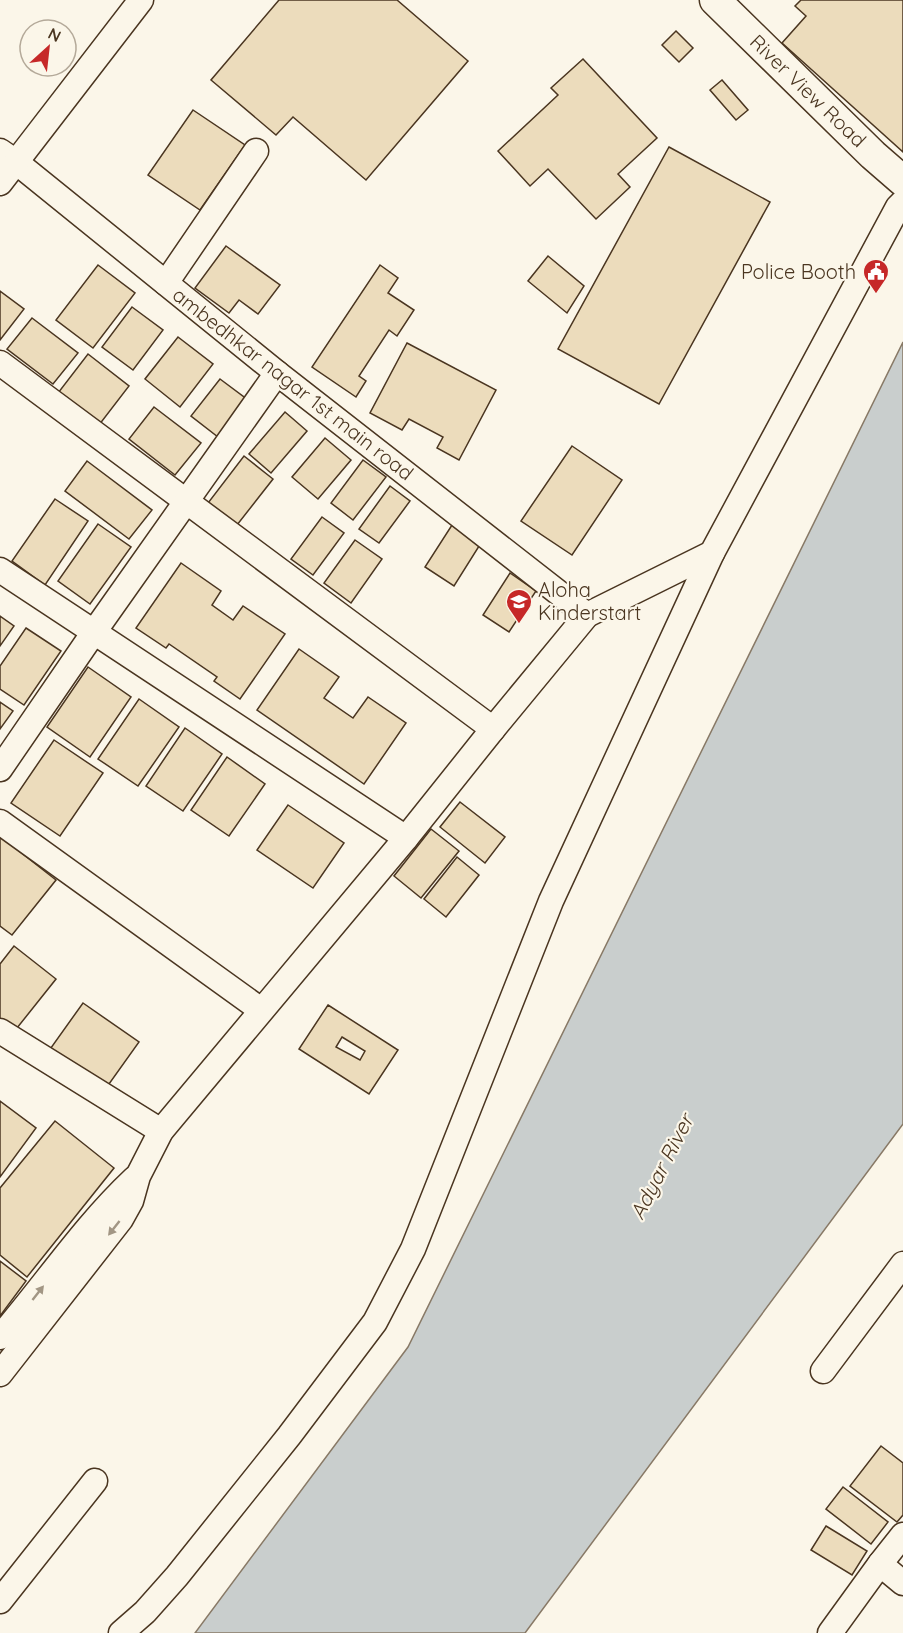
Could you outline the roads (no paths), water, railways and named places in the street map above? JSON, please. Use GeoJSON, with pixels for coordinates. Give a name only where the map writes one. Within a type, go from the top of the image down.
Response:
{"type":"FeatureCollection","features":[{"type":"Feature","properties":{"kind":"street"},"geometry":{"type":"LineString","coordinates":[[0,183],[8,156],[141,0]]}},
{"type":"Feature","properties":{"kind":"street","name":"River View Road"},"geometry":{"type":"LineString","coordinates":[[715,0],[903,182]]}},
{"type":"Feature","properties":{"kind":"street"},"geometry":{"type":"LineString","coordinates":[[166,283],[256,151]]}},
{"type":"Feature","properties":{"kind":"street","name":"ambedhkar nagar 1st main road"},"geometry":{"type":"LineString","coordinates":[[8,156],[277,373],[587,615]]}},
{"type":"Feature","properties":{"kind":"street"},"geometry":{"type":"LineString","coordinates":[[121,1633],[145,1612],[177,1575],[289,1436],[375,1322],[413,1249],[551,901],[712,553],[898,207],[903,202]]}},
{"type":"Feature","properties":{"kind":"street"},"geometry":{"type":"LineString","coordinates":[[0,363],[493,729]]}},
{"type":"Feature","properties":{"kind":"street"},"geometry":{"type":"LineString","coordinates":[[0,770],[94,632],[277,373]]}},
{"type":"Feature","properties":{"kind":"street"},"geometry":{"type":"LineString","coordinates":[[0,1372],[121,1219],[131,1202],[138,1176],[161,1131],[406,838],[587,615],[712,553]]}},
{"type":"Feature","properties":{"kind":"street"},"geometry":{"type":"LineString","coordinates":[[0,570],[406,838]]}},
{"type":"Feature","properties":{"kind":"street"},"geometry":{"type":"LineString","coordinates":[[0,822],[261,1010]]}},
{"type":"Feature","properties":{"kind":"street"},"geometry":{"type":"LineString","coordinates":[[0,1031],[161,1131]]}},
{"type":"Feature","properties":{"kind":"street"},"geometry":{"type":"LineString","coordinates":[[0,1337],[89,1228],[138,1176]]}},
{"type":"Feature","properties":{"kind":"street"},"geometry":{"type":"LineString","coordinates":[[823,1371],[903,1264]]}},
{"type":"Feature","properties":{"kind":"street"},"geometry":{"type":"LineString","coordinates":[[0,1600],[94,1481]]}},
{"type":"Feature","properties":{"kind":"street"},"geometry":{"type":"LineString","coordinates":[[830,1633],[903,1535]]}},
{"type":"Feature","properties":{"kind":"street"},"geometry":{"type":"LineString","coordinates":[[880,1564],[903,1583]]}},
{"type":"Feature","properties":{"kind":"water","name":"Adyar River"},"geometry":{"type":"Polygon","coordinates":[[[903,342],[903,1124],[525,1633],[195,1633],[408,1347],[903,342]]]}},
{"type":"Feature","properties":{"kind":"place","name":"Police Booth"},"geometry":{"type":"Point","coordinates":[876,295]}},
{"type":"Feature","properties":{"kind":"place","name":"Aloha Kinderstart"},"geometry":{"type":"Point","coordinates":[519,625]}}]}
